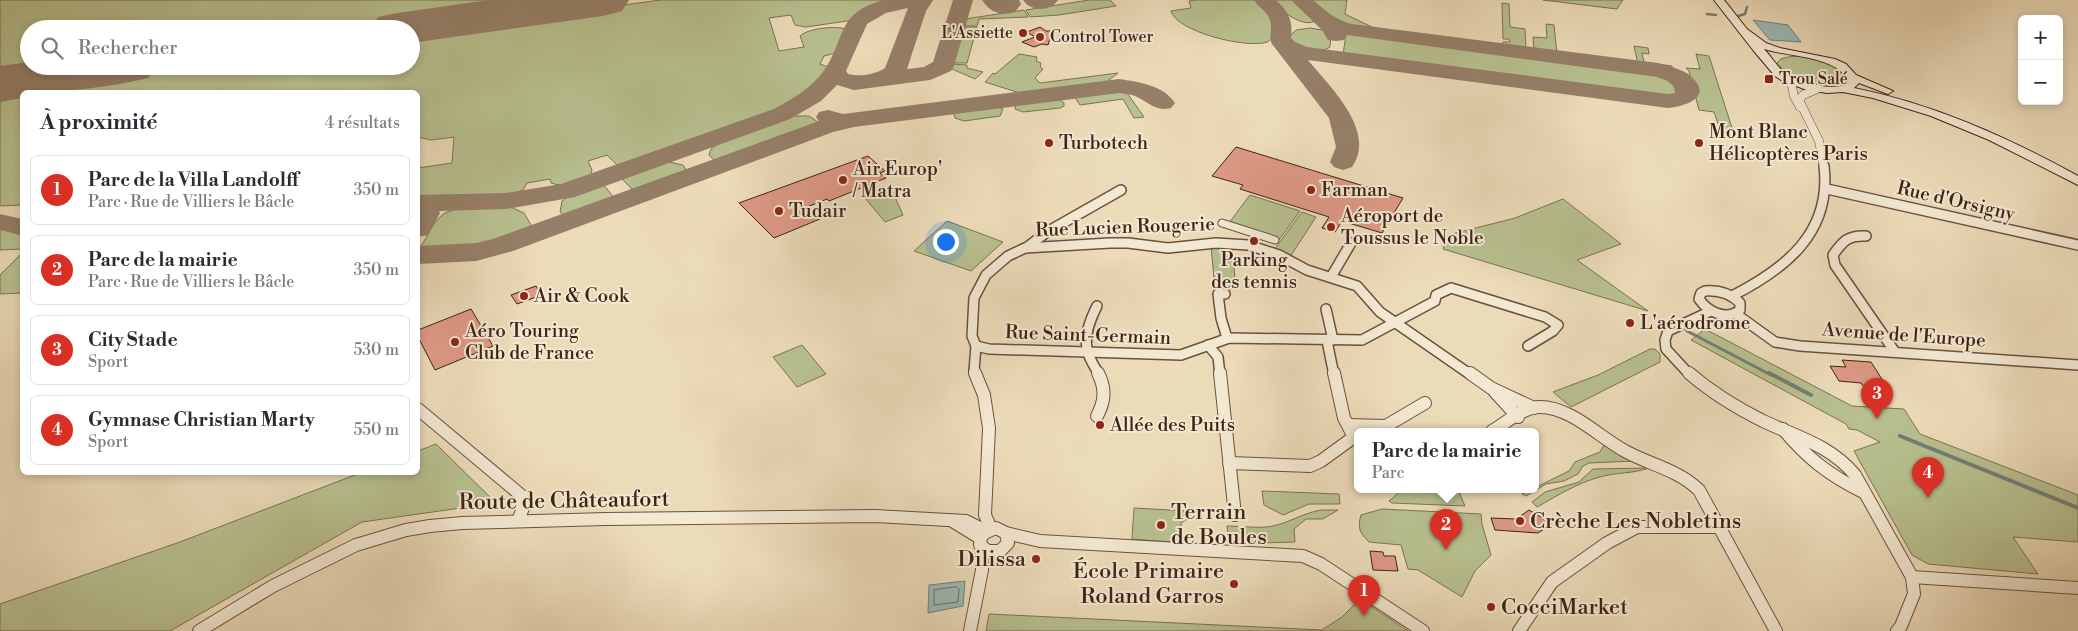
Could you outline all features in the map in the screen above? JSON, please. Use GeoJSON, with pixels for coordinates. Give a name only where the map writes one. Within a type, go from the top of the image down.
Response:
{"type":"FeatureCollection","features":[{"type":"Feature","properties":{"kind":"main road"},"geometry":{"type":"LineString","coordinates":[[1719,0],[1757,48],[1773,64],[1779,74],[1792,81],[1817,89],[1843,89],[1872,94],[1950,119],[2006,144],[2078,181]]}},
{"type":"Feature","properties":{"kind":"main road"},"geometry":{"type":"LineString","coordinates":[[1744,31],[1770,48],[1833,62],[1849,72],[1853,77],[1945,115],[1950,119]]}},
{"type":"Feature","properties":{"kind":"main road"},"geometry":{"type":"LineString","coordinates":[[1773,64],[1780,57],[1798,54]]}},
{"type":"Feature","properties":{"kind":"main road"},"geometry":{"type":"LineString","coordinates":[[1843,89],[1854,82],[1853,77]]}},
{"type":"Feature","properties":{"kind":"street"},"geometry":{"type":"LineString","coordinates":[[1792,81],[1794,96],[1804,111]]}},
{"type":"Feature","properties":{"kind":"street"},"geometry":{"type":"LineString","coordinates":[[1732,296],[1779,269],[1802,247],[1817,222],[1827,188],[1824,157],[1799,100],[1803,95],[1817,89]]}},
{"type":"Feature","properties":{"kind":"street","name":"Rue d'Orsigny"},"geometry":{"type":"LineString","coordinates":[[1827,188],[2078,245]]}},
{"type":"Feature","properties":{"kind":"street"},"geometry":{"type":"LineString","coordinates":[[1025,248],[1047,232],[1121,190]]}},
{"type":"Feature","properties":{"kind":"street"},"geometry":{"type":"LineString","coordinates":[[1222,223],[1275,240]]}},
{"type":"Feature","properties":{"kind":"street"},"geometry":{"type":"LineString","coordinates":[[1866,236],[1853,235],[1846,238],[1833,255],[1835,265],[1895,352]]}},
{"type":"Feature","properties":{"kind":"street","name":"Rue Lucien Rougerie"},"geometry":{"type":"LineString","coordinates":[[970,631],[982,570],[989,428],[984,395],[974,371],[976,346],[972,336],[974,298],[986,276],[1008,256],[1025,248],[1128,243],[1168,248],[1216,243],[1248,245],[1279,255],[1307,270],[1357,286],[1380,312],[1398,322],[1491,388],[1534,408],[1550,409],[1596,430],[1624,450],[1675,471],[1692,482],[1720,527],[1776,631]]}},
{"type":"Feature","properties":{"kind":"street"},"geometry":{"type":"LineString","coordinates":[[1331,277],[1351,243]]}},
{"type":"Feature","properties":{"kind":"street","name":"Rue Saint-Germain"},"geometry":{"type":"LineString","coordinates":[[976,346],[989,349],[1181,355],[1227,338],[1362,340],[1435,301],[1436,295],[1451,288],[1545,317],[1558,325],[1528,346]]}},
{"type":"Feature","properties":{"kind":"street"},"geometry":{"type":"LineString","coordinates":[[1711,290],[1732,296],[1737,299],[1741,307],[1739,313],[1736,314],[1722,314],[1710,311],[1699,299],[1701,293],[1711,290]]}},
{"type":"Feature","properties":{"kind":"street"},"geometry":{"type":"LineString","coordinates":[[1225,294],[1218,294],[1221,318],[1227,338]]}},
{"type":"Feature","properties":{"kind":"street"},"geometry":{"type":"LineString","coordinates":[[1097,306],[1090,320],[1087,335],[1087,352],[1105,388],[1104,405],[1097,416]]}},
{"type":"Feature","properties":{"kind":"street"},"geometry":{"type":"LineString","coordinates":[[1230,463],[1310,466],[1321,461],[1354,437],[1344,418],[1326,309]]}},
{"type":"Feature","properties":{"kind":"street"},"geometry":{"type":"LineString","coordinates":[[1710,311],[1668,331],[1664,341],[1665,348],[1687,370],[1712,390],[1762,420],[1815,442],[1836,455],[1852,471],[1862,485],[1863,492],[1912,577],[1914,594],[1901,626],[1897,631]]}},
{"type":"Feature","properties":{"kind":"street","name":"Avenue de l'Europe"},"geometry":{"type":"LineString","coordinates":[[1736,314],[1775,342],[1800,346],[2078,365]]}},
{"type":"Feature","properties":{"kind":"street"},"geometry":{"type":"LineString","coordinates":[[1208,345],[1218,357],[1235,514]]}},
{"type":"Feature","properties":{"kind":"street","name":"Rue Lucien Rougerie"},"geometry":{"type":"LineString","coordinates":[[1491,388],[1518,417]]}},
{"type":"Feature","properties":{"kind":"street"},"geometry":{"type":"LineString","coordinates":[[1349,425],[1386,426],[1424,403]]}},
{"type":"Feature","properties":{"kind":"street"},"geometry":{"type":"LineString","coordinates":[[1498,428],[1534,408]]}},
{"type":"Feature","properties":{"kind":"street"},"geometry":{"type":"LineString","coordinates":[[420,411],[522,496],[524,505],[518,521]]}},
{"type":"Feature","properties":{"kind":"street"},"geometry":{"type":"LineString","coordinates":[[1783,429],[1801,453],[1814,465],[1863,492]]}},
{"type":"Feature","properties":{"kind":"street","name":"Route de Châteaufort"},"geometry":{"type":"LineString","coordinates":[[199,631],[274,586],[356,545],[406,530],[430,526],[518,521],[827,516],[908,517],[954,522],[985,536]]}},
{"type":"Feature","properties":{"kind":"street"},"geometry":{"type":"LineString","coordinates":[[1519,631],[1552,582],[1596,550],[1637,527],[1720,527]]}},
{"type":"Feature","properties":{"kind":"street"},"geometry":{"type":"LineString","coordinates":[[1040,541],[988,551],[985,536],[999,529],[1006,533],[1040,541],[1303,556],[1332,571],[1423,631]]}},
{"type":"Feature","properties":{"kind":"street"},"geometry":{"type":"LineString","coordinates":[[982,570],[1009,539],[1006,533]]}},
{"type":"Feature","properties":{"kind":"street"},"geometry":{"type":"LineString","coordinates":[[1912,577],[2078,588]]}},
{"type":"Feature","properties":{"kind":"green space"},"geometry":{"type":"Polygon","coordinates":[[[0,0],[548,0],[405,20],[20,20],[20,73],[0,76],[0,0]]]}},
{"type":"Feature","properties":{"kind":"green space"},"geometry":{"type":"Polygon","coordinates":[[[660,0],[889,0],[866,10],[854,20],[806,27],[795,25],[791,15],[769,18],[779,51],[804,47],[800,36],[809,31],[831,28],[849,30],[840,52],[824,56],[820,64],[831,68],[825,79],[814,90],[794,103],[629,164],[617,165],[607,155],[588,161],[592,170],[591,175],[582,180],[572,184],[561,185],[551,183],[550,179],[527,183],[523,190],[511,195],[420,196],[420,168],[452,163],[454,137],[431,140],[420,137],[420,90],[21,90],[127,75],[420,75],[420,34],[660,0]]]}},
{"type":"Feature","properties":{"kind":"green space"},"geometry":{"type":"Polygon","coordinates":[[[1089,0],[1110,0],[1116,6],[1059,15],[1030,17],[1026,10],[1089,0]]]}},
{"type":"Feature","properties":{"kind":"green space"},"geometry":{"type":"Polygon","coordinates":[[[1258,0],[1273,14],[1269,16],[1276,25],[1275,34],[1267,42],[1257,44],[1229,41],[1199,32],[1176,19],[1171,11],[1191,8],[1189,1],[1258,0]]]}},
{"type":"Feature","properties":{"kind":"green space"},"geometry":{"type":"Polygon","coordinates":[[[1270,0],[1295,0],[1317,20],[1305,22],[1299,20],[1286,13],[1270,0]]]}},
{"type":"Feature","properties":{"kind":"green space"},"geometry":{"type":"Polygon","coordinates":[[[1307,0],[1347,0],[1345,14],[1380,31],[1338,24],[1307,0]]]}},
{"type":"Feature","properties":{"kind":"green space"},"geometry":{"type":"Polygon","coordinates":[[[1543,0],[1623,0],[1617,9],[1543,0]]]}},
{"type":"Feature","properties":{"kind":"green space"},"geometry":{"type":"Polygon","coordinates":[[[1502,3],[1509,4],[1510,27],[1525,29],[1526,50],[1503,47],[1503,42],[1510,42],[1509,39],[1503,39],[1502,3]]]}},
{"type":"Feature","properties":{"kind":"green space"},"geometry":{"type":"Polygon","coordinates":[[[1024,10],[1028,17],[979,19],[977,26],[962,26],[965,19],[1024,10]]]}},
{"type":"Feature","properties":{"kind":"green space"},"geometry":{"type":"Polygon","coordinates":[[[1546,24],[1554,25],[1557,54],[1534,51],[1533,37],[1547,38],[1546,24]]]}},
{"type":"Feature","properties":{"kind":"green space"},"geometry":{"type":"Polygon","coordinates":[[[961,27],[977,27],[967,63],[952,63],[961,27]]]}},
{"type":"Feature","properties":{"kind":"green space"},"geometry":{"type":"Polygon","coordinates":[[[1310,28],[1322,30],[1331,35],[1330,47],[1320,51],[1307,51],[1291,43],[1288,38],[1296,30],[1310,28]]]}},
{"type":"Feature","properties":{"kind":"green space"},"geometry":{"type":"Polygon","coordinates":[[[1353,33],[1652,72],[1674,80],[1681,91],[1677,96],[1658,98],[1343,55],[1346,34],[1353,33]]]}},
{"type":"Feature","properties":{"kind":"green space"},"geometry":{"type":"Polygon","coordinates":[[[1634,46],[1648,48],[1649,54],[1642,53],[1644,62],[1672,66],[1672,69],[1638,64],[1634,46]]]}},
{"type":"Feature","properties":{"kind":"green space"},"geometry":{"type":"Polygon","coordinates":[[[1019,54],[1037,57],[1036,61],[1041,63],[1040,67],[1043,69],[1035,78],[1040,83],[1118,73],[1105,83],[1023,94],[985,82],[993,73],[995,74],[1019,54]]]}},
{"type":"Feature","properties":{"kind":"green space"},"geometry":{"type":"Polygon","coordinates":[[[1696,54],[1709,56],[1734,134],[1721,132],[1714,112],[1699,110],[1689,71],[1686,68],[1700,69],[1696,54]]]}},
{"type":"Feature","properties":{"kind":"green space"},"geometry":{"type":"Polygon","coordinates":[[[1798,56],[1812,58],[1831,65],[1848,77],[1848,82],[1835,87],[1819,88],[1796,81],[1778,68],[1777,63],[1781,59],[1798,56]]]}},
{"type":"Feature","properties":{"kind":"green space"},"geometry":{"type":"Polygon","coordinates":[[[951,64],[967,65],[967,68],[983,72],[975,79],[952,69],[951,64]]]}},
{"type":"Feature","properties":{"kind":"green space"},"geometry":{"type":"Polygon","coordinates":[[[20,90],[20,205],[0,206],[0,93],[20,90]]]}},
{"type":"Feature","properties":{"kind":"green space"},"geometry":{"type":"Polygon","coordinates":[[[1113,90],[1127,93],[1144,117],[1134,118],[1123,99],[1080,105],[1076,99],[1077,95],[1113,90]]]}},
{"type":"Feature","properties":{"kind":"green space"},"geometry":{"type":"Polygon","coordinates":[[[1055,97],[1064,103],[1064,106],[1023,112],[1015,109],[1016,103],[1020,101],[1055,97]]]}},
{"type":"Feature","properties":{"kind":"green space"},"geometry":{"type":"Polygon","coordinates":[[[994,106],[1003,109],[1000,116],[964,121],[955,118],[954,114],[959,110],[994,106]]]}},
{"type":"Feature","properties":{"kind":"green space"},"geometry":{"type":"Polygon","coordinates":[[[791,116],[809,116],[821,124],[716,162],[709,155],[711,149],[719,143],[791,116]]]}},
{"type":"Feature","properties":{"kind":"green space"},"geometry":{"type":"Polygon","coordinates":[[[669,162],[683,165],[688,173],[635,192],[622,179],[661,164],[669,162]]]}},
{"type":"Feature","properties":{"kind":"green space"},"geometry":{"type":"Polygon","coordinates":[[[603,184],[615,199],[565,217],[560,212],[562,201],[569,196],[603,184]]]}},
{"type":"Feature","properties":{"kind":"green space"},"geometry":{"type":"Polygon","coordinates":[[[891,188],[903,215],[885,222],[864,197],[891,188]]]}},
{"type":"Feature","properties":{"kind":"green space"},"geometry":{"type":"Polygon","coordinates":[[[1250,195],[1300,211],[1279,240],[1229,223],[1250,195]]]}},
{"type":"Feature","properties":{"kind":"green space"},"geometry":{"type":"Polygon","coordinates":[[[1563,199],[1621,244],[1577,260],[1648,311],[1443,249],[1448,235],[1515,218],[1563,199]]]}},
{"type":"Feature","properties":{"kind":"green space"},"geometry":{"type":"Polygon","coordinates":[[[511,207],[524,213],[534,230],[474,248],[431,251],[424,250],[421,246],[435,222],[447,212],[464,208],[511,207]]]}},
{"type":"Feature","properties":{"kind":"green space"},"geometry":{"type":"Polygon","coordinates":[[[1302,212],[1316,217],[1290,257],[1274,250],[1302,212]]]}},
{"type":"Feature","properties":{"kind":"green space"},"geometry":{"type":"Polygon","coordinates":[[[947,221],[1003,242],[971,271],[914,251],[947,221]]]}},
{"type":"Feature","properties":{"kind":"green space"},"geometry":{"type":"Polygon","coordinates":[[[0,229],[20,234],[20,249],[0,250],[0,229]]]}},
{"type":"Feature","properties":{"kind":"green space"},"geometry":{"type":"Polygon","coordinates":[[[1211,246],[1232,246],[1236,289],[1215,289],[1211,246]]]}},
{"type":"Feature","properties":{"kind":"green space"},"geometry":{"type":"Polygon","coordinates":[[[20,255],[20,293],[0,294],[0,275],[20,255]]]}},
{"type":"Feature","properties":{"kind":"green space"},"geometry":{"type":"Polygon","coordinates":[[[1705,329],[1852,406],[1904,409],[1920,434],[2078,495],[2078,542],[2013,537],[2038,574],[1928,564],[1912,555],[1854,451],[1880,442],[1857,430],[1849,429],[1846,424],[1691,340],[1705,329]]]}},
{"type":"Feature","properties":{"kind":"green space"},"geometry":{"type":"Polygon","coordinates":[[[802,345],[826,374],[797,387],[773,357],[802,345]]]}},
{"type":"Feature","properties":{"kind":"green space"},"geometry":{"type":"Polygon","coordinates":[[[1650,349],[1655,349],[1660,354],[1660,362],[1571,407],[1553,392],[1598,375],[1650,349]]]}},
{"type":"Feature","properties":{"kind":"green space"},"geometry":{"type":"Polygon","coordinates":[[[436,444],[496,503],[362,522],[170,631],[0,631],[0,604],[180,542],[355,475],[420,475],[420,450],[436,444]]]}},
{"type":"Feature","properties":{"kind":"green space"},"geometry":{"type":"Polygon","coordinates":[[[1604,445],[1636,461],[1589,463],[1583,466],[1578,474],[1564,481],[1546,484],[1539,488],[1539,486],[1569,471],[1575,462],[1600,452],[1604,445]]]}},
{"type":"Feature","properties":{"kind":"green space"},"geometry":{"type":"Polygon","coordinates":[[[1649,468],[1606,475],[1583,483],[1537,507],[1532,502],[1545,492],[1579,482],[1593,469],[1649,468]]]}},
{"type":"Feature","properties":{"kind":"green space"},"geometry":{"type":"Polygon","coordinates":[[[1262,491],[1339,494],[1340,504],[1309,504],[1283,515],[1264,505],[1262,491]]]}},
{"type":"Feature","properties":{"kind":"green space"},"geometry":{"type":"Polygon","coordinates":[[[1398,493],[1459,493],[1465,506],[1392,503],[1389,501],[1398,493]]]}},
{"type":"Feature","properties":{"kind":"green space"},"geometry":{"type":"Polygon","coordinates":[[[1134,508],[1188,511],[1189,518],[1181,523],[1182,543],[1132,539],[1134,508]]]}},
{"type":"Feature","properties":{"kind":"green space"},"geometry":{"type":"Polygon","coordinates":[[[1382,509],[1481,514],[1491,555],[1475,571],[1462,597],[1418,570],[1408,569],[1401,545],[1369,542],[1366,539],[1359,527],[1361,515],[1382,509]]]}},
{"type":"Feature","properties":{"kind":"green space"},"geometry":{"type":"Polygon","coordinates":[[[1321,510],[1338,510],[1323,519],[1306,519],[1294,529],[1295,542],[1229,544],[1227,526],[1274,526],[1321,510]]]}},
{"type":"Feature","properties":{"kind":"green space"},"geometry":{"type":"Polygon","coordinates":[[[1360,599],[1408,631],[986,631],[989,614],[1322,630],[1342,617],[1360,599]]]}},
{"type":"Feature","properties":{"kind":"water"},"geometry":{"type":"Polygon","coordinates":[[[1753,20],[1788,25],[1801,42],[1770,40],[1753,20]]]}},
{"type":"Feature","properties":{"kind":"water"},"geometry":{"type":"Polygon","coordinates":[[[965,581],[963,606],[928,613],[929,585],[965,581]]]}},
{"type":"Feature","properties":{"kind":"building","name":"Control Tower"},"geometry":{"type":"Polygon","coordinates":[[[1040,27],[1046,31],[1052,31],[1048,45],[1042,44],[1034,47],[1022,42],[1035,37],[1027,32],[1040,27]]]}},
{"type":"Feature","properties":{"kind":"building","name":"Farman"},"geometry":{"type":"Polygon","coordinates":[[[1236,147],[1403,198],[1382,233],[1342,221],[1335,232],[1322,228],[1329,217],[1240,189],[1243,185],[1212,176],[1236,147]]]}},
{"type":"Feature","properties":{"kind":"building"},"geometry":{"type":"Polygon","coordinates":[[[868,156],[885,171],[880,173],[886,178],[829,201],[827,199],[807,207],[820,219],[774,238],[739,203],[868,156]]]}},
{"type":"Feature","properties":{"kind":"building","name":"Air & Cook"},"geometry":{"type":"Polygon","coordinates":[[[536,286],[542,295],[517,304],[511,295],[536,286]]]}},
{"type":"Feature","properties":{"kind":"building","name":"Aéro Touring Club de France"},"geometry":{"type":"Polygon","coordinates":[[[471,309],[493,346],[435,370],[420,341],[420,329],[471,309]]]}},
{"type":"Feature","properties":{"kind":"building"},"geometry":{"type":"Polygon","coordinates":[[[1842,360],[1871,362],[1890,392],[1866,390],[1861,383],[1839,381],[1830,366],[1846,367],[1842,360]]]}},
{"type":"Feature","properties":{"kind":"building","name":"Crèche Les Nobletins"},"geometry":{"type":"Polygon","coordinates":[[[1529,510],[1552,524],[1538,533],[1495,530],[1491,518],[1516,519],[1529,510]]]}},
{"type":"Feature","properties":{"kind":"building"},"geometry":{"type":"Polygon","coordinates":[[[1370,551],[1383,552],[1384,556],[1395,556],[1398,571],[1373,570],[1370,551]]]}},
{"type":"Feature","properties":{"kind":"waterway"},"geometry":{"type":"LineString","coordinates":[[1738,16],[1745,14],[1747,7]]}},
{"type":"Feature","properties":{"kind":"waterway"},"geometry":{"type":"LineString","coordinates":[[1707,14],[1716,15]]}},
{"type":"Feature","properties":{"kind":"waterway"},"geometry":{"type":"LineString","coordinates":[[1687,331],[1771,375]]}},
{"type":"Feature","properties":{"kind":"waterway"},"geometry":{"type":"LineString","coordinates":[[1769,373],[1811,395]]}},
{"type":"Feature","properties":{"kind":"waterway"},"geometry":{"type":"LineString","coordinates":[[1900,436],[2078,508]]}},
{"type":"Feature","properties":{"kind":"taxiway"},"geometry":{"type":"LineString","coordinates":[[420,203],[506,201],[566,191],[782,114],[799,105],[823,87],[838,66],[858,21],[878,9],[917,0]]}},
{"type":"Feature","properties":{"kind":"taxiway"},"geometry":{"type":"LineString","coordinates":[[883,79],[895,72],[916,11],[923,0]]}},
{"type":"Feature","properties":{"kind":"taxiway"},"geometry":{"type":"LineString","coordinates":[[836,72],[838,78],[854,83],[930,73],[943,66],[963,0]]}},
{"type":"Feature","properties":{"kind":"taxiway"},"geometry":{"type":"LineString","coordinates":[[992,0],[1000,8],[1008,8],[1011,4]]}},
{"type":"Feature","properties":{"kind":"taxiway"},"geometry":{"type":"LineString","coordinates":[[1033,0],[1040,3],[1048,0]]}},
{"type":"Feature","properties":{"kind":"taxiway"},"geometry":{"type":"LineString","coordinates":[[1264,0],[1280,16],[1280,39],[1287,47],[1303,53],[1668,101],[1680,100],[1686,97],[1686,86],[1679,78],[1658,70],[1352,30],[1334,26],[1324,20]]}},
{"type":"Feature","properties":{"kind":"taxiway"},"geometry":{"type":"LineString","coordinates":[[1301,0],[1324,20]]}},
{"type":"Feature","properties":{"kind":"taxiway"},"geometry":{"type":"LineString","coordinates":[[1324,20],[1336,35]]}},
{"type":"Feature","properties":{"kind":"taxiway"},"geometry":{"type":"LineString","coordinates":[[1283,44],[1341,117],[1348,147],[1343,162]]}},
{"type":"Feature","properties":{"kind":"taxiway"},"geometry":{"type":"LineString","coordinates":[[828,117],[842,121],[1119,86],[1140,89],[1163,103]]}},
{"type":"Feature","properties":{"kind":"taxiway"},"geometry":{"type":"LineString","coordinates":[[420,255],[476,252],[503,245],[824,127],[848,121]]}},
{"type":"Feature","properties":{"kind":"taxiway"},"geometry":{"type":"LineString","coordinates":[[420,225],[427,213]]}},
{"type":"Feature","properties":{"kind":"taxiway"},"geometry":{"type":"LineString","coordinates":[[0,222],[20,227]]}},
{"type":"Feature","properties":{"kind":"runway"},"geometry":{"type":"LineString","coordinates":[[420,26],[603,0]]}},
{"type":"Feature","properties":{"kind":"runway"},"geometry":{"type":"LineString","coordinates":[[0,84],[64,75]]}},
{"type":"Feature","properties":{"kind":"place","name":"L'Assiette"},"geometry":{"type":"Point","coordinates":[1023,33]}},
{"type":"Feature","properties":{"kind":"place","name":"Control Tower"},"geometry":{"type":"Point","coordinates":[1040,37]}},
{"type":"Feature","properties":{"kind":"place","name":"Trou Salé"},"geometry":{"type":"Point","coordinates":[1769,79]}},
{"type":"Feature","properties":{"kind":"place","name":"Turbotech"},"geometry":{"type":"Point","coordinates":[1049,143]}},
{"type":"Feature","properties":{"kind":"place","name":"Mont Blanc Hélicoptères Paris"},"geometry":{"type":"Point","coordinates":[1699,143]}},
{"type":"Feature","properties":{"kind":"place","name":"Air Europ' / Matra"},"geometry":{"type":"Point","coordinates":[843,180]}},
{"type":"Feature","properties":{"kind":"place","name":"Farman"},"geometry":{"type":"Point","coordinates":[1311,190]}},
{"type":"Feature","properties":{"kind":"place","name":"Tudair"},"geometry":{"type":"Point","coordinates":[779,211]}},
{"type":"Feature","properties":{"kind":"place","name":"Aéroport de Toussus le Noble"},"geometry":{"type":"Point","coordinates":[1331,227]}},
{"type":"Feature","properties":{"kind":"place","name":"Parking des tennis"},"geometry":{"type":"Point","coordinates":[1254,241]}},
{"type":"Feature","properties":{"kind":"place","name":"Air & Cook"},"geometry":{"type":"Point","coordinates":[524,296]}},
{"type":"Feature","properties":{"kind":"place","name":"L'aérodrome"},"geometry":{"type":"Point","coordinates":[1630,323]}},
{"type":"Feature","properties":{"kind":"place","name":"Aéro Touring Club de France"},"geometry":{"type":"Point","coordinates":[455,342]}},
{"type":"Feature","properties":{"kind":"place","name":"City Stade"},"geometry":{"type":"Point","coordinates":[1877,419]}},
{"type":"Feature","properties":{"kind":"place","name":"Allée des Puits"},"geometry":{"type":"Point","coordinates":[1100,425]}},
{"type":"Feature","properties":{"kind":"place","name":"Gymnase Christian Marty"},"geometry":{"type":"Point","coordinates":[1928,498]}},
{"type":"Feature","properties":{"kind":"place","name":"Crèche Les Nobletins"},"geometry":{"type":"Point","coordinates":[1520,521]}},
{"type":"Feature","properties":{"kind":"place","name":"Terrain de Boules"},"geometry":{"type":"Point","coordinates":[1161,525]}},
{"type":"Feature","properties":{"kind":"place","name":"Parc de la mairie"},"geometry":{"type":"Point","coordinates":[1446,550]}},
{"type":"Feature","properties":{"kind":"place","name":"Dilissa"},"geometry":{"type":"Point","coordinates":[1036,559]}},
{"type":"Feature","properties":{"kind":"place","name":"École Primaire Roland Garros"},"geometry":{"type":"Point","coordinates":[1234,584]}},
{"type":"Feature","properties":{"kind":"place","name":"CocciMarket"},"geometry":{"type":"Point","coordinates":[1491,607]}},
{"type":"Feature","properties":{"kind":"place","name":"Parc de la Villa Landolff"},"geometry":{"type":"Point","coordinates":[1364,616]}}]}
